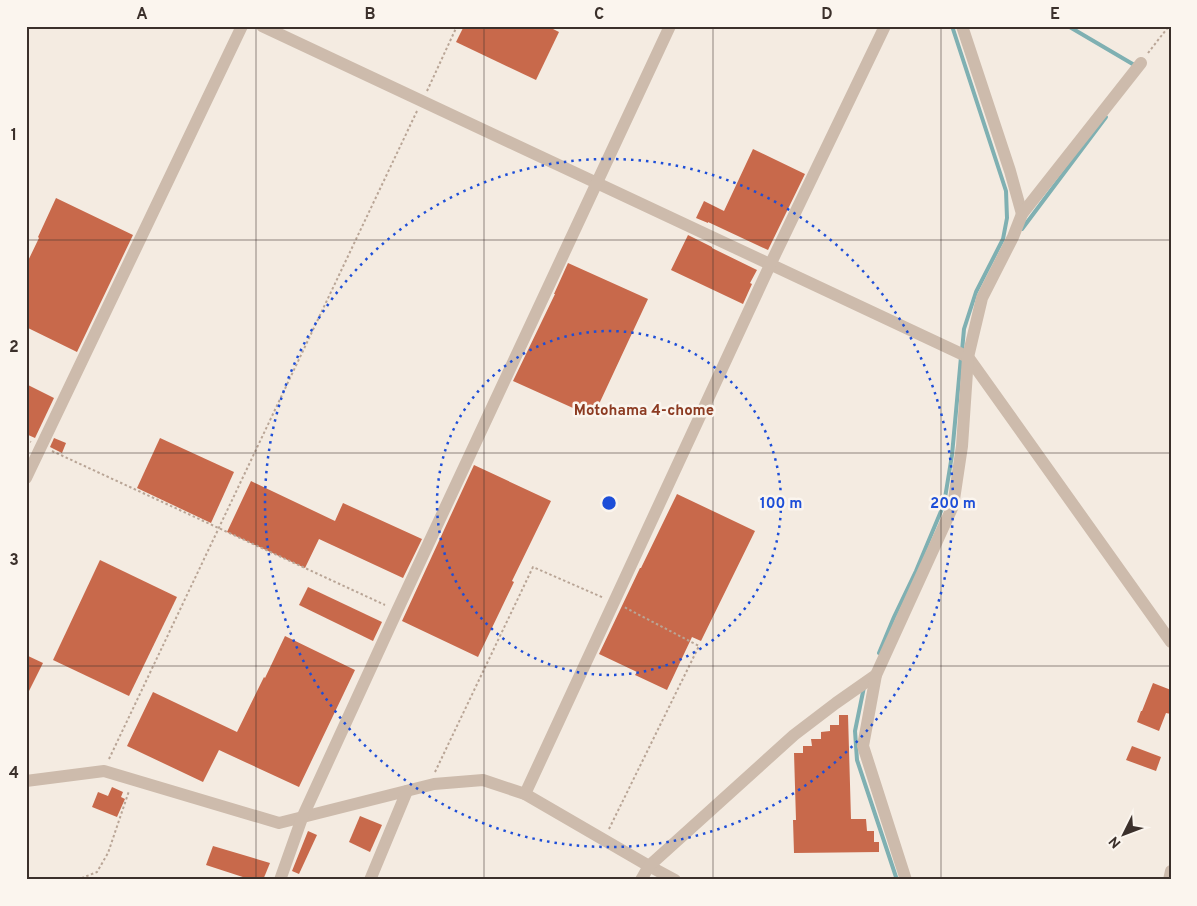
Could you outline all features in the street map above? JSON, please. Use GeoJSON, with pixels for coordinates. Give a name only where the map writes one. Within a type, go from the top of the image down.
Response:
{"type":"FeatureCollection","features":[{"type":"Feature","properties":{"kind":"street"},"geometry":{"type":"LineString","coordinates":[[26,478],[242,26]]}},
{"type":"Feature","properties":{"kind":"street"},"geometry":{"type":"LineString","coordinates":[[262,26],[963,355],[1171,642]]}},
{"type":"Feature","properties":{"kind":"street"},"geometry":{"type":"LineString","coordinates":[[280,880],[302,818],[670,26]]}},
{"type":"Feature","properties":{"kind":"street"},"geometry":{"type":"LineString","coordinates":[[525,794],[770,264],[885,26]]}},
{"type":"Feature","properties":{"kind":"street"},"geometry":{"type":"LineString","coordinates":[[962,26],[1010,171],[1022,214]]}},
{"type":"Feature","properties":{"kind":"street"},"geometry":{"type":"LineString","coordinates":[[906,880],[862,746],[876,675],[953,506],[962,446],[963,355],[982,298],[1013,237],[1022,214],[1138,67]]}},
{"type":"Feature","properties":{"kind":"street"},"geometry":{"type":"LineString","coordinates":[[641,880],[649,866],[794,735],[876,675]]}},
{"type":"Feature","properties":{"kind":"street"},"geometry":{"type":"LineString","coordinates":[[26,781],[104,770],[279,823],[434,784],[483,780],[525,794],[675,880]]}},
{"type":"Feature","properties":{"kind":"street"},"geometry":{"type":"LineString","coordinates":[[370,880],[408,791]]}},
{"type":"Feature","properties":{"kind":"street"},"geometry":{"type":"LineString","coordinates":[[1169,880],[1171,871]]}},
{"type":"Feature","properties":{"kind":"path"},"geometry":{"type":"LineString","coordinates":[[104,770],[457,26]]}},
{"type":"Feature","properties":{"kind":"path"},"geometry":{"type":"LineString","coordinates":[[1138,67],[1169,26]]}},
{"type":"Feature","properties":{"kind":"path"},"geometry":{"type":"LineString","coordinates":[[26,439],[397,610]]}},
{"type":"Feature","properties":{"kind":"path"},"geometry":{"type":"LineString","coordinates":[[77,880],[97,872],[108,853],[133,779]]}},
{"type":"Feature","properties":{"kind":"building"},"geometry":{"type":"Polygon","coordinates":[[[464,26],[547,26],[559,32],[536,80],[456,42],[464,26]]]}},
{"type":"Feature","properties":{"kind":"building"},"geometry":{"type":"Polygon","coordinates":[[[753,149],[805,174],[768,250],[696,218],[704,201],[724,211],[753,149]]]}},
{"type":"Feature","properties":{"kind":"building"},"geometry":{"type":"Polygon","coordinates":[[[56,198],[133,235],[77,352],[26,327],[26,265],[56,198]]]}},
{"type":"Feature","properties":{"kind":"building"},"geometry":{"type":"Polygon","coordinates":[[[688,235],[757,270],[750,283],[752,284],[743,304],[671,270],[688,235]]]}},
{"type":"Feature","properties":{"kind":"building"},"geometry":{"type":"Polygon","coordinates":[[[568,263],[648,299],[593,417],[513,381],[568,263]]]}},
{"type":"Feature","properties":{"kind":"building"},"geometry":{"type":"Polygon","coordinates":[[[26,384],[54,398],[35,438],[26,434],[26,384]]]}},
{"type":"Feature","properties":{"kind":"building"},"geometry":{"type":"Polygon","coordinates":[[[54,438],[66,443],[62,453],[50,447],[54,438]]]}},
{"type":"Feature","properties":{"kind":"building"},"geometry":{"type":"Polygon","coordinates":[[[160,438],[234,472],[211,523],[137,488],[160,438]]]}},
{"type":"Feature","properties":{"kind":"building"},"geometry":{"type":"Polygon","coordinates":[[[474,465],[551,501],[478,657],[402,621],[474,465]]]}},
{"type":"Feature","properties":{"kind":"building"},"geometry":{"type":"Polygon","coordinates":[[[251,481],[335,521],[343,503],[422,539],[403,578],[319,539],[305,568],[227,532],[251,481]]]}},
{"type":"Feature","properties":{"kind":"building"},"geometry":{"type":"Polygon","coordinates":[[[677,494],[755,531],[701,641],[692,637],[667,690],[635,675],[637,672],[599,654],[677,494]]]}},
{"type":"Feature","properties":{"kind":"building"},"geometry":{"type":"Polygon","coordinates":[[[100,560],[177,597],[129,696],[53,660],[100,560]]]}},
{"type":"Feature","properties":{"kind":"building"},"geometry":{"type":"Polygon","coordinates":[[[308,587],[382,622],[373,641],[299,605],[308,587]]]}},
{"type":"Feature","properties":{"kind":"building"},"geometry":{"type":"Polygon","coordinates":[[[285,636],[355,670],[299,787],[219,750],[203,782],[127,746],[153,692],[237,732],[285,636]]]}},
{"type":"Feature","properties":{"kind":"building"},"geometry":{"type":"Polygon","coordinates":[[[26,655],[43,663],[26,697],[26,655]]]}},
{"type":"Feature","properties":{"kind":"building"},"geometry":{"type":"Polygon","coordinates":[[[1153,683],[1171,690],[1171,714],[1166,713],[1159,731],[1137,722],[1153,683]]]}},
{"type":"Feature","properties":{"kind":"building"},"geometry":{"type":"Polygon","coordinates":[[[839,715],[848,715],[851,819],[866,819],[867,831],[874,831],[874,842],[879,842],[879,852],[794,853],[793,820],[796,820],[794,753],[803,753],[803,746],[812,746],[811,739],[821,739],[821,732],[830,731],[830,725],[839,725],[839,715]]]}},
{"type":"Feature","properties":{"kind":"building"},"geometry":{"type":"Polygon","coordinates":[[[1132,746],[1161,757],[1156,771],[1126,760],[1132,746]]]}},
{"type":"Feature","properties":{"kind":"building"},"geometry":{"type":"Polygon","coordinates":[[[112,787],[123,792],[121,797],[125,799],[117,817],[92,807],[98,792],[108,796],[112,787]]]}},
{"type":"Feature","properties":{"kind":"building"},"geometry":{"type":"Polygon","coordinates":[[[360,816],[382,825],[370,852],[349,842],[360,816]]]}},
{"type":"Feature","properties":{"kind":"building"},"geometry":{"type":"Polygon","coordinates":[[[308,831],[317,835],[299,874],[292,871],[308,831]]]}},
{"type":"Feature","properties":{"kind":"building"},"geometry":{"type":"Polygon","coordinates":[[[213,846],[270,863],[263,880],[252,880],[206,865],[213,846]]]}},
{"type":"Feature","properties":{"kind":"waterway"},"geometry":{"type":"LineString","coordinates":[[952,26],[1006,191],[1007,218],[1003,239],[976,292],[964,329],[962,351]]}},
{"type":"Feature","properties":{"kind":"waterway"},"geometry":{"type":"LineString","coordinates":[[1068,26],[1136,66]]}},
{"type":"Feature","properties":{"kind":"waterway"},"geometry":{"type":"LineString","coordinates":[[1022,229],[1106,117]]}},
{"type":"Feature","properties":{"kind":"waterway"},"geometry":{"type":"LineString","coordinates":[[879,653],[944,504],[952,455],[961,357]]}},
{"type":"Feature","properties":{"kind":"waterway"},"geometry":{"type":"LineString","coordinates":[[864,687],[855,731],[857,760],[897,880]]}},
{"type":"Feature","properties":{"kind":"district","name":"Motohama 4-chome"},"geometry":{"type":"Point","coordinates":[644,410]}}]}
